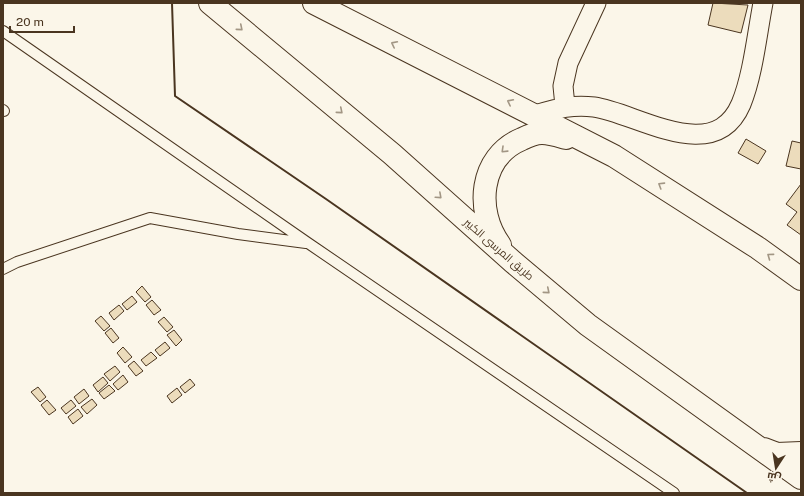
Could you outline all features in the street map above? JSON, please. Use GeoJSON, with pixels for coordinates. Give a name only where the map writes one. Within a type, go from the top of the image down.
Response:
{"type":"FeatureCollection","features":[{"type":"Feature","properties":{"kind":"main road","name":"طريق المرسى الكبير"},"geometry":{"type":"LineString","coordinates":[[210,3],[392,154],[513,262],[588,325],[756,446],[798,468]]}},
{"type":"Feature","properties":{"kind":"main road"},"geometry":{"type":"LineString","coordinates":[[314,3],[593,145],[686,201],[758,248],[801,279]]}},
{"type":"Feature","properties":{"kind":"main road"},"geometry":{"type":"LineString","coordinates":[[513,262],[493,235],[484,207],[484,192],[493,162],[503,150],[514,142],[541,133],[593,145]]}},
{"type":"Feature","properties":{"kind":"street"},"geometry":{"type":"LineString","coordinates":[[565,106],[563,86],[568,63],[596,3]]}},
{"type":"Feature","properties":{"kind":"street"},"geometry":{"type":"LineString","coordinates":[[535,115],[565,106],[584,106],[610,110],[675,133],[688,135],[714,131],[732,118],[740,105],[746,88],[763,3]]}},
{"type":"Feature","properties":{"kind":"lane"},"geometry":{"type":"LineString","coordinates":[[3,31],[308,243],[674,493]]}},
{"type":"Feature","properties":{"kind":"lane"},"geometry":{"type":"LineString","coordinates":[[3,270],[17,262],[150,218],[238,234],[308,243]]}},
{"type":"Feature","properties":{"kind":"building"},"geometry":{"type":"Polygon","coordinates":[[[713,3],[748,5],[741,33],[708,25],[713,3]]]}},
{"type":"Feature","properties":{"kind":"building"},"geometry":{"type":"Polygon","coordinates":[[[746,139],[766,151],[758,164],[738,153],[746,139]]]}},
{"type":"Feature","properties":{"kind":"building"},"geometry":{"type":"Polygon","coordinates":[[[792,141],[801,143],[801,169],[786,166],[792,141]]]}},
{"type":"Feature","properties":{"kind":"building"},"geometry":{"type":"Polygon","coordinates":[[[801,184],[801,235],[787,225],[797,212],[786,204],[801,184]]]}},
{"type":"Feature","properties":{"kind":"building"},"geometry":{"type":"Polygon","coordinates":[[[142,286],[151,297],[145,302],[136,292],[142,286]]]}},
{"type":"Feature","properties":{"kind":"building"},"geometry":{"type":"Polygon","coordinates":[[[132,296],[137,302],[127,310],[122,304],[132,296]]]}},
{"type":"Feature","properties":{"kind":"building"},"geometry":{"type":"Polygon","coordinates":[[[152,300],[161,310],[154,315],[146,305],[152,300]]]}},
{"type":"Feature","properties":{"kind":"building"},"geometry":{"type":"Polygon","coordinates":[[[119,305],[124,311],[114,320],[109,313],[119,305]]]}},
{"type":"Feature","properties":{"kind":"building"},"geometry":{"type":"Polygon","coordinates":[[[101,316],[110,326],[104,331],[95,321],[101,316]]]}},
{"type":"Feature","properties":{"kind":"building"},"geometry":{"type":"Polygon","coordinates":[[[164,317],[173,327],[167,332],[158,322],[164,317]]]}},
{"type":"Feature","properties":{"kind":"building"},"geometry":{"type":"Polygon","coordinates":[[[111,328],[119,338],[113,343],[105,333],[111,328]]]}},
{"type":"Feature","properties":{"kind":"building"},"geometry":{"type":"Polygon","coordinates":[[[174,330],[182,340],[176,346],[167,335],[174,330]]]}},
{"type":"Feature","properties":{"kind":"building"},"geometry":{"type":"Polygon","coordinates":[[[165,342],[170,348],[160,356],[155,350],[165,342]]]}},
{"type":"Feature","properties":{"kind":"building"},"geometry":{"type":"Polygon","coordinates":[[[123,347],[132,357],[125,363],[117,353],[123,347]]]}},
{"type":"Feature","properties":{"kind":"building"},"geometry":{"type":"Polygon","coordinates":[[[151,352],[157,358],[146,366],[141,360],[151,352]]]}},
{"type":"Feature","properties":{"kind":"building"},"geometry":{"type":"Polygon","coordinates":[[[134,361],[143,371],[136,376],[128,366],[134,361]]]}},
{"type":"Feature","properties":{"kind":"building"},"geometry":{"type":"Polygon","coordinates":[[[115,366],[120,372],[110,381],[104,374],[115,366]]]}},
{"type":"Feature","properties":{"kind":"building"},"geometry":{"type":"Polygon","coordinates":[[[123,375],[128,382],[118,390],[113,384],[123,375]]]}},
{"type":"Feature","properties":{"kind":"building"},"geometry":{"type":"Polygon","coordinates":[[[103,377],[108,383],[98,392],[93,385],[103,377]]]}},
{"type":"Feature","properties":{"kind":"building"},"geometry":{"type":"Polygon","coordinates":[[[190,379],[195,385],[185,393],[180,387],[190,379]]]}},
{"type":"Feature","properties":{"kind":"building"},"geometry":{"type":"Polygon","coordinates":[[[109,385],[115,391],[104,399],[99,393],[109,385]]]}},
{"type":"Feature","properties":{"kind":"building"},"geometry":{"type":"Polygon","coordinates":[[[38,387],[46,397],[40,402],[31,392],[38,387]]]}},
{"type":"Feature","properties":{"kind":"building"},"geometry":{"type":"Polygon","coordinates":[[[177,388],[182,395],[172,403],[167,396],[177,388]]]}},
{"type":"Feature","properties":{"kind":"building"},"geometry":{"type":"Polygon","coordinates":[[[84,389],[89,396],[79,404],[74,397],[84,389]]]}},
{"type":"Feature","properties":{"kind":"building"},"geometry":{"type":"Polygon","coordinates":[[[92,399],[97,405],[87,414],[81,407],[92,399]]]}},
{"type":"Feature","properties":{"kind":"building"},"geometry":{"type":"Polygon","coordinates":[[[47,400],[56,410],[49,415],[41,405],[47,400]]]}},
{"type":"Feature","properties":{"kind":"building"},"geometry":{"type":"Polygon","coordinates":[[[71,400],[76,406],[66,414],[61,408],[71,400]]]}},
{"type":"Feature","properties":{"kind":"building"},"geometry":{"type":"Polygon","coordinates":[[[78,409],[83,416],[73,424],[68,417],[78,409]]]}},
{"type":"Feature","properties":{"kind":"wall"},"geometry":{"type":"LineString","coordinates":[[172,3],[175,96],[326,199],[747,493]]}}]}
